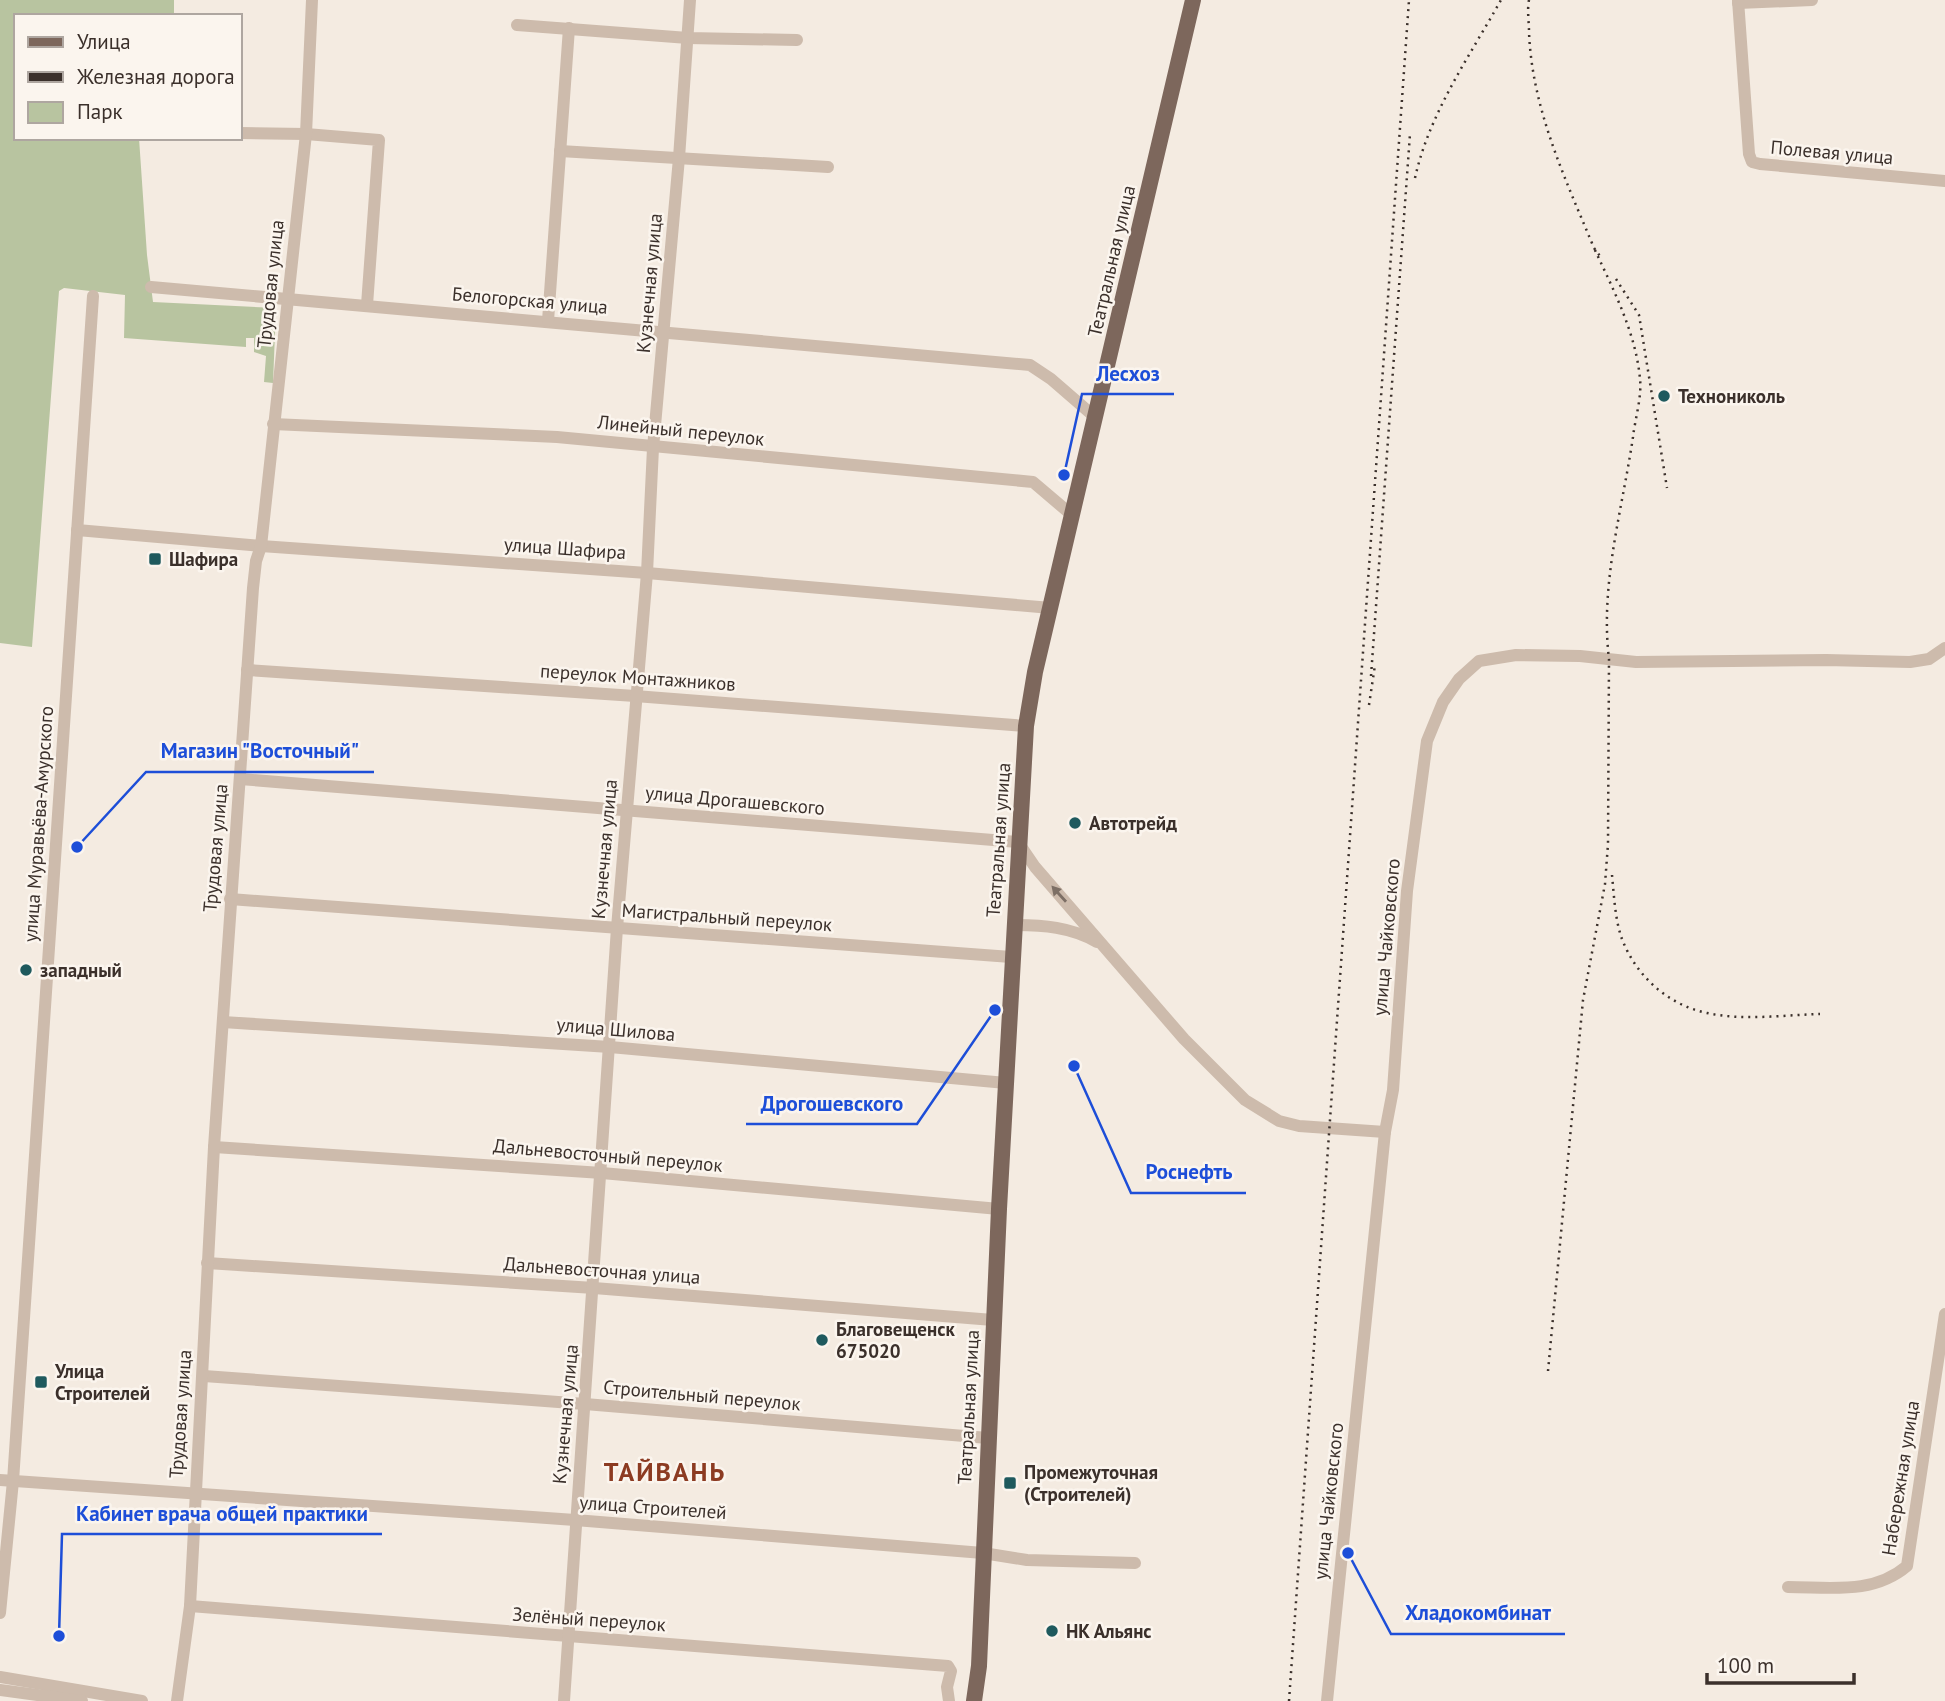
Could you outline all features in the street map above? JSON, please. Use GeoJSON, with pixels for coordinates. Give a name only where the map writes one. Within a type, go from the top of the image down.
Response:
{"type":"FeatureCollection","features":[{"type":"Feature","properties":{"kind":"main road","name":"Театральная улица"},"geometry":{"type":"LineString","coordinates":[[974,1701],[979,1666],[993,1320],[1026,726],[1035,672],[1193,0]]}},
{"type":"Feature","properties":{"kind":"street","name":"Трудовая улица"},"geometry":{"type":"LineString","coordinates":[[177,1701],[190,1606],[214,1147],[253,588],[256,561],[261,546],[306,134],[312,0]]}},
{"type":"Feature","properties":{"kind":"street","name":"Кузнечная улица"},"geometry":{"type":"LineString","coordinates":[[564,1701],[617,928],[690,0]]}},
{"type":"Feature","properties":{"kind":"street"},"geometry":{"type":"LineString","coordinates":[[1738,1],[1812,0]]}},
{"type":"Feature","properties":{"kind":"street","name":"Полевая улица"},"geometry":{"type":"LineString","coordinates":[[1738,1],[1749,154],[1752,162],[1945,181]]}},
{"type":"Feature","properties":{"kind":"street"},"geometry":{"type":"LineString","coordinates":[[517,25],[688,38],[797,40]]}},
{"type":"Feature","properties":{"kind":"street"},"geometry":{"type":"LineString","coordinates":[[548,321],[569,28]]}},
{"type":"Feature","properties":{"kind":"street"},"geometry":{"type":"LineString","coordinates":[[242,133],[306,134],[379,140],[367,305]]}},
{"type":"Feature","properties":{"kind":"street"},"geometry":{"type":"LineString","coordinates":[[560,150],[828,167]]}},
{"type":"Feature","properties":{"kind":"street","name":"Белогорская улица"},"geometry":{"type":"LineString","coordinates":[[151,288],[1030,365],[1051,379],[1096,418]]}},
{"type":"Feature","properties":{"kind":"street","name":"улица Муравьёва-Амурского"},"geometry":{"type":"LineString","coordinates":[[6,1481],[93,296]]}},
{"type":"Feature","properties":{"kind":"street","name":"Линейный переулок"},"geometry":{"type":"LineString","coordinates":[[273,424],[557,437],[1033,482],[1073,516]]}},
{"type":"Feature","properties":{"kind":"street","name":"улица Шафира"},"geometry":{"type":"LineString","coordinates":[[77,530],[261,546],[647,573],[1051,608]]}},
{"type":"Feature","properties":{"kind":"street","name":"улица Чайковского"},"geometry":{"type":"LineString","coordinates":[[1327,1701],[1385,1132],[1393,1090],[1407,891],[1427,741],[1448,695],[1459,679],[1479,662],[1516,655],[1580,656],[1636,662],[1910,662],[1929,659],[1945,648]]}},
{"type":"Feature","properties":{"kind":"street","name":"переулок Монтажников"},"geometry":{"type":"LineString","coordinates":[[247,670],[1026,726]]}},
{"type":"Feature","properties":{"kind":"street","name":"улица Дрогашевского"},"geometry":{"type":"LineString","coordinates":[[240,779],[1018,842]]}},
{"type":"Feature","properties":{"kind":"street"},"geometry":{"type":"LineString","coordinates":[[1018,842],[1035,867],[1184,1039],[1245,1100],[1266,1114],[1299,1126],[1385,1132]]}},
{"type":"Feature","properties":{"kind":"street","name":"Магистральный переулок"},"geometry":{"type":"LineString","coordinates":[[230,899],[1012,957]]}},
{"type":"Feature","properties":{"kind":"street"},"geometry":{"type":"LineString","coordinates":[[1013,925],[1065,929],[1083,934],[1102,944]]}},
{"type":"Feature","properties":{"kind":"street","name":"улица Шилова"},"geometry":{"type":"LineString","coordinates":[[223,1022],[610,1047],[1006,1083]]}},
{"type":"Feature","properties":{"kind":"street","name":"Дальневосточный переулок"},"geometry":{"type":"LineString","coordinates":[[214,1147],[602,1173],[999,1209]]}},
{"type":"Feature","properties":{"kind":"street","name":"Дальневосточная улица"},"geometry":{"type":"LineString","coordinates":[[207,1263],[594,1288],[993,1320]]}},
{"type":"Feature","properties":{"kind":"street","name":"Набережная улица"},"geometry":{"type":"LineString","coordinates":[[1788,1587],[1862,1587],[1893,1578],[1907,1566],[1945,1314]]}},
{"type":"Feature","properties":{"kind":"street","name":"Строительный переулок"},"geometry":{"type":"LineString","coordinates":[[204,1376],[988,1438]]}},
{"type":"Feature","properties":{"kind":"street"},"geometry":{"type":"LineString","coordinates":[[0,1612],[6,1481]]}},
{"type":"Feature","properties":{"kind":"street","name":"улица Строителей"},"geometry":{"type":"LineString","coordinates":[[6,1481],[575,1520],[983,1553],[1027,1560],[1135,1563]]}},
{"type":"Feature","properties":{"kind":"street","name":"Зелёный переулок"},"geometry":{"type":"LineString","coordinates":[[190,1606],[948,1666],[951,1671],[947,1687],[948,1701]]}},
{"type":"Feature","properties":{"kind":"street"},"geometry":{"type":"LineString","coordinates":[[0,1677],[142,1701]]}},
{"type":"Feature","properties":{"kind":"street"},"geometry":{"type":"LineString","coordinates":[[0,1690],[82,1701]]}},
{"type":"Feature","properties":{"kind":"green space"},"geometry":{"type":"Polygon","coordinates":[[[0,0],[174,0],[174,13],[14,14],[14,140],[139,140],[153,302],[276,308],[273,383],[264,382],[266,356],[254,352],[254,338],[246,338],[246,347],[124,338],[125,295],[64,288],[59,291],[32,647],[0,643],[0,0]]]}},
{"type":"Feature","properties":{"kind":"railway"},"geometry":{"type":"LineString","coordinates":[[1289,1701],[1409,0]]}},
{"type":"Feature","properties":{"kind":"railway"},"geometry":{"type":"LineString","coordinates":[[1415,178],[1421,154],[1440,109],[1501,0]]}},
{"type":"Feature","properties":{"kind":"railway"},"geometry":{"type":"LineString","coordinates":[[1529,0],[1531,61],[1543,116],[1572,196],[1600,256]]}},
{"type":"Feature","properties":{"kind":"railway"},"geometry":{"type":"LineString","coordinates":[[1371,676],[1410,134]]}},
{"type":"Feature","properties":{"kind":"railway"},"geometry":{"type":"LineString","coordinates":[[1548,1371],[1583,1000],[1605,884],[1608,844],[1607,603],[1640,386],[1638,362],[1629,328],[1594,248]]}},
{"type":"Feature","properties":{"kind":"railway"},"geometry":{"type":"LineString","coordinates":[[1616,279],[1639,315],[1667,488]]}},
{"type":"Feature","properties":{"kind":"railway"},"geometry":{"type":"LineString","coordinates":[[1369,705],[1375,665]]}},
{"type":"Feature","properties":{"kind":"railway"},"geometry":{"type":"LineString","coordinates":[[1612,875],[1622,939],[1645,977],[1667,996],[1693,1009],[1721,1015],[1749,1017],[1820,1014]]}},
{"type":"Feature","properties":{"kind":"place","name":"Технониколь"},"geometry":{"type":"Point","coordinates":[1664,396]}},
{"type":"Feature","properties":{"kind":"place","name":"Лесхоз"},"geometry":{"type":"Point","coordinates":[1064,475]}},
{"type":"Feature","properties":{"kind":"place","name":"Шафира"},"geometry":{"type":"Point","coordinates":[155,559]}},
{"type":"Feature","properties":{"kind":"place","name":"Автотрейд"},"geometry":{"type":"Point","coordinates":[1075,823]}},
{"type":"Feature","properties":{"kind":"place","name":"Магазин \"Восточный\""},"geometry":{"type":"Point","coordinates":[77,847]}},
{"type":"Feature","properties":{"kind":"place","name":"западный"},"geometry":{"type":"Point","coordinates":[26,970]}},
{"type":"Feature","properties":{"kind":"place","name":"Дрогошевского"},"geometry":{"type":"Point","coordinates":[995,1010]}},
{"type":"Feature","properties":{"kind":"place","name":"Роснефть"},"geometry":{"type":"Point","coordinates":[1074,1066]}},
{"type":"Feature","properties":{"kind":"place","name":"Благовещенск 675020"},"geometry":{"type":"Point","coordinates":[822,1340]}},
{"type":"Feature","properties":{"kind":"place","name":"Улица Строителей"},"geometry":{"type":"Point","coordinates":[41,1382]}},
{"type":"Feature","properties":{"kind":"place","name":"Промежуточная (Строителей)"},"geometry":{"type":"Point","coordinates":[1010,1483]}},
{"type":"Feature","properties":{"kind":"place","name":"Хладокомбинат"},"geometry":{"type":"Point","coordinates":[1348,1553]}},
{"type":"Feature","properties":{"kind":"place","name":"НК Альянс"},"geometry":{"type":"Point","coordinates":[1052,1631]}},
{"type":"Feature","properties":{"kind":"place","name":"Кабинет врача общей практики"},"geometry":{"type":"Point","coordinates":[59,1636]}},
{"type":"Feature","properties":{"kind":"district","name":"ТАЙВАНЬ"},"geometry":{"type":"Point","coordinates":[665,1471]}}]}
